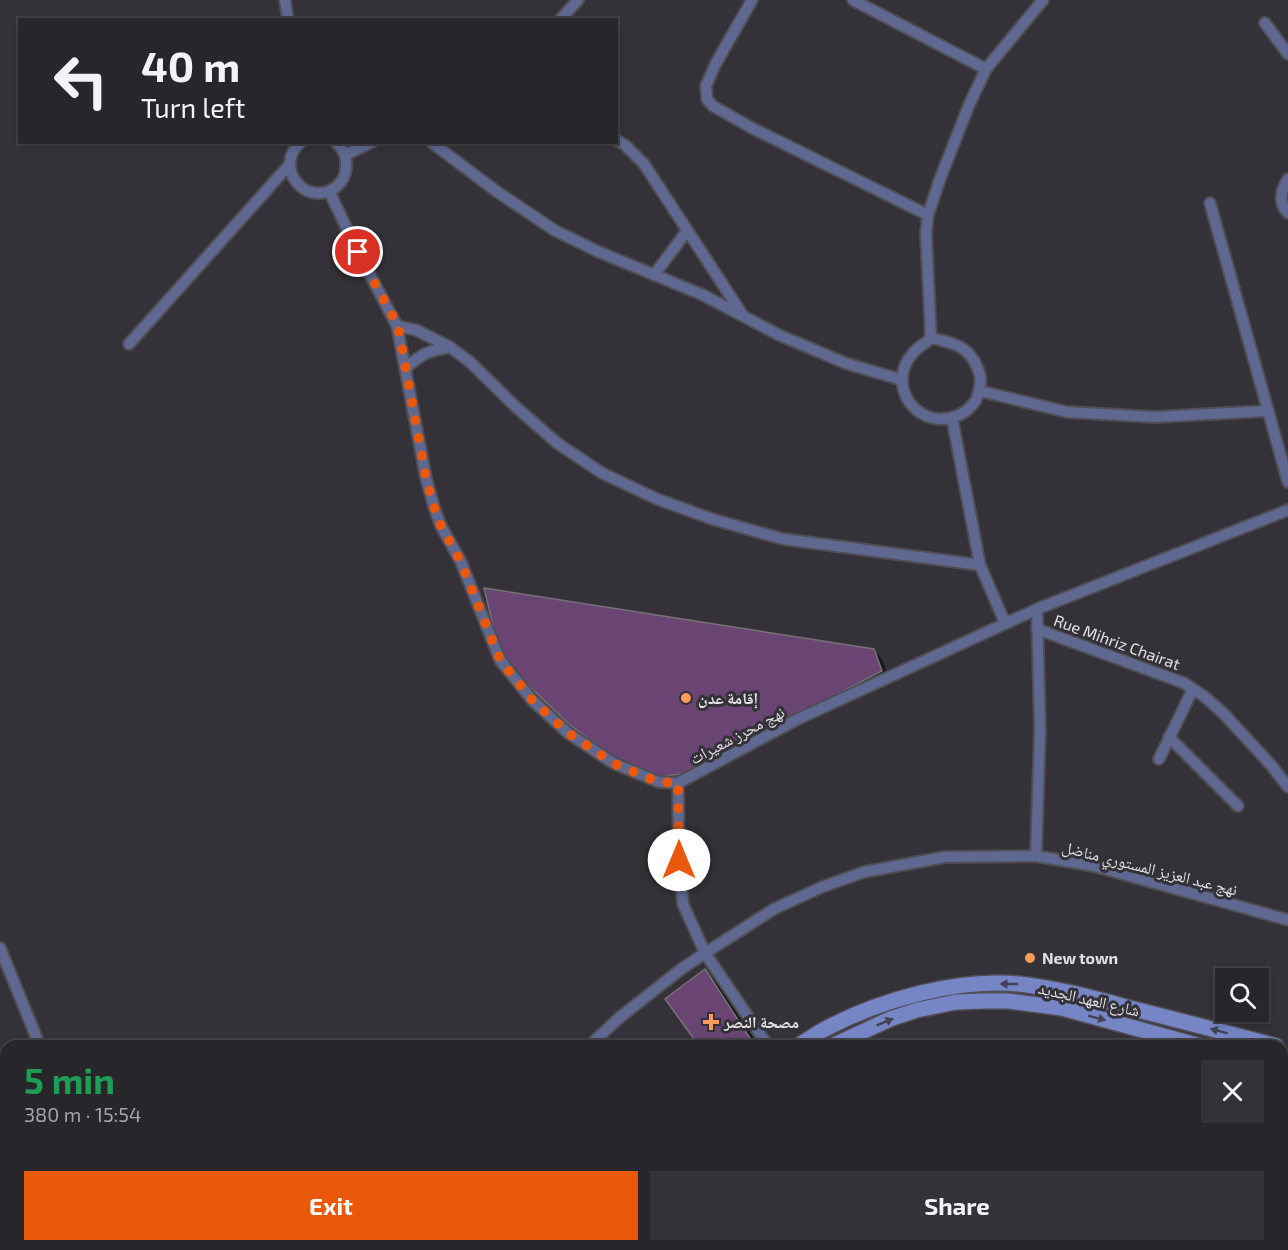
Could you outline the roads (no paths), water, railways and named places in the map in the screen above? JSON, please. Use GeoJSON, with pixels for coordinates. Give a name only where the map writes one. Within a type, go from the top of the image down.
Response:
{"type":"FeatureCollection","features":[{"type":"Feature","properties":{"kind":"main road","name":"شارع العهد الجديد"},"geometry":{"type":"LineString","coordinates":[[808,1040],[825,1029],[873,1008],[915,994],[954,987],[1017,984],[1067,991],[1253,1040]]}},
{"type":"Feature","properties":{"kind":"main road","name":"شارع العهد الجديد"},"geometry":{"type":"LineString","coordinates":[[845,1040],[890,1019],[917,1010],[956,1002],[984,1000],[1062,1008],[1178,1040]]}},
{"type":"Feature","properties":{"kind":"street"},"geometry":{"type":"LineString","coordinates":[[285,0],[288,18]]}},
{"type":"Feature","properties":{"kind":"street"},"geometry":{"type":"LineString","coordinates":[[562,18],[578,0]]}},
{"type":"Feature","properties":{"kind":"street"},"geometry":{"type":"LineString","coordinates":[[752,0],[715,65],[706,86],[707,99],[713,106],[752,128],[928,215]]}},
{"type":"Feature","properties":{"kind":"street"},"geometry":{"type":"LineString","coordinates":[[853,0],[986,69]]}},
{"type":"Feature","properties":{"kind":"street"},"geometry":{"type":"LineString","coordinates":[[931,338],[926,233],[928,215],[969,105],[986,69],[1043,0]]}},
{"type":"Feature","properties":{"kind":"street"},"geometry":{"type":"LineString","coordinates":[[1265,23],[1288,54]]}},
{"type":"Feature","properties":{"kind":"street"},"geometry":{"type":"LineString","coordinates":[[618,141],[644,164],[743,316]]}},
{"type":"Feature","properties":{"kind":"street"},"geometry":{"type":"LineString","coordinates":[[300,144],[292,153],[290,164],[292,175],[298,185],[307,191],[318,193],[329,191],[345,176],[347,165],[345,155],[338,144]]}},
{"type":"Feature","properties":{"kind":"street"},"geometry":{"type":"LineString","coordinates":[[345,155],[368,144]]}},
{"type":"Feature","properties":{"kind":"street"},"geometry":{"type":"LineString","coordinates":[[434,144],[496,191],[554,230],[599,252],[703,295],[779,335],[845,363],[902,380]]}},
{"type":"Feature","properties":{"kind":"street"},"geometry":{"type":"LineString","coordinates":[[129,344],[290,164]]}},
{"type":"Feature","properties":{"kind":"street"},"geometry":{"type":"LineString","coordinates":[[1288,179],[1282,189],[1281,197],[1284,210],[1288,213]]}},
{"type":"Feature","properties":{"kind":"street"},"geometry":{"type":"LineString","coordinates":[[329,191],[358,252],[398,326],[426,478],[434,507],[440,524],[461,562],[500,660],[533,701],[568,733],[613,763],[658,782],[678,783]]}},
{"type":"Feature","properties":{"kind":"street"},"geometry":{"type":"LineString","coordinates":[[1210,203],[1288,482]]}},
{"type":"Feature","properties":{"kind":"street"},"geometry":{"type":"LineString","coordinates":[[654,275],[687,231]]}},
{"type":"Feature","properties":{"kind":"street"},"geometry":{"type":"LineString","coordinates":[[398,326],[416,330],[450,348],[470,362],[557,442],[602,473],[657,499],[712,519],[783,539],[980,565]]}},
{"type":"Feature","properties":{"kind":"street"},"geometry":{"type":"LineString","coordinates":[[931,338],[961,346],[974,358],[981,374],[980,391],[974,403],[964,413],[952,418],[940,420],[929,418],[919,413],[905,395],[902,380],[904,367],[914,353],[931,338]]}},
{"type":"Feature","properties":{"kind":"street"},"geometry":{"type":"LineString","coordinates":[[406,368],[417,358],[431,351],[450,348]]}},
{"type":"Feature","properties":{"kind":"street"},"geometry":{"type":"LineString","coordinates":[[980,391],[1067,412],[1155,417],[1267,411]]}},
{"type":"Feature","properties":{"kind":"street"},"geometry":{"type":"LineString","coordinates":[[952,418],[980,565],[1005,623]]}},
{"type":"Feature","properties":{"kind":"street","name":"نهج محرز شعيرات"},"geometry":{"type":"LineString","coordinates":[[764,1040],[705,953],[683,904],[679,860],[678,783],[798,719],[1005,623],[1288,510]]}},
{"type":"Feature","properties":{"kind":"street"},"geometry":{"type":"LineString","coordinates":[[1036,856],[1040,729],[1037,609]]}},
{"type":"Feature","properties":{"kind":"street","name":"Rue Mihriz Chairat"},"geometry":{"type":"LineString","coordinates":[[1037,629],[1184,683],[1224,714],[1288,787]]}},
{"type":"Feature","properties":{"kind":"street"},"geometry":{"type":"LineString","coordinates":[[1159,759],[1193,689]]}},
{"type":"Feature","properties":{"kind":"street"},"geometry":{"type":"LineString","coordinates":[[1169,737],[1238,806]]}},
{"type":"Feature","properties":{"kind":"street","name":"نهج عبد العزيز المستوري مناضل"},"geometry":{"type":"LineString","coordinates":[[595,1040],[619,1018],[705,953],[774,909],[822,887],[864,872],[945,857],[1036,856],[1094,866],[1288,920]]}},
{"type":"Feature","properties":{"kind":"street"},"geometry":{"type":"LineString","coordinates":[[0,948],[38,1040]]}},
{"type":"Feature","properties":{"kind":"place","name":"إقامة عدن"},"geometry":{"type":"Point","coordinates":[686,698]}},
{"type":"Feature","properties":{"kind":"place","name":"New town"},"geometry":{"type":"Point","coordinates":[1030,958]}},
{"type":"Feature","properties":{"kind":"place","name":"مصحة النصر"},"geometry":{"type":"Point","coordinates":[711,1022]}}]}
